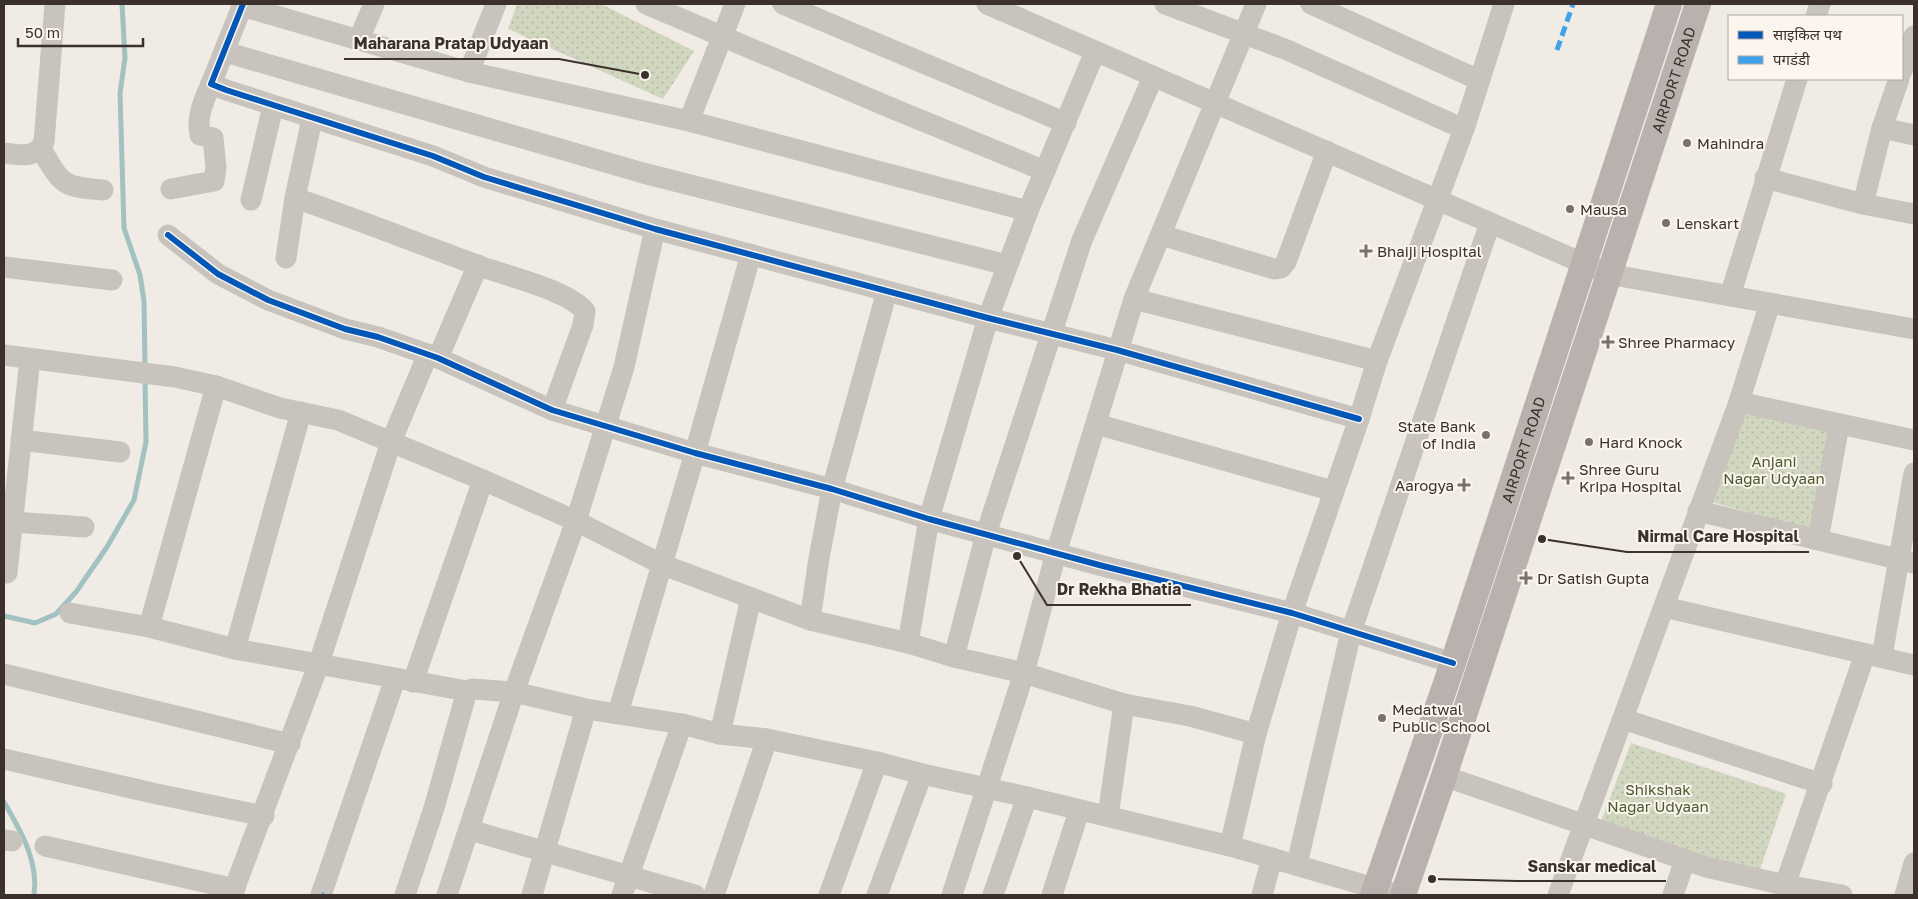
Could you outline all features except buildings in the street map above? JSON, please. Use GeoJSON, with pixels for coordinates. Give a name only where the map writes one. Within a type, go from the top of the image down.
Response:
{"type":"FeatureCollection","features":[{"type":"Feature","properties":{"kind":"main road","name":"AIRPORT ROAD"},"geometry":{"type":"LineString","coordinates":[[1388,893],[1444,776],[1596,269],[1669,4]]}},
{"type":"Feature","properties":{"kind":"main road","name":"AIRPORT ROAD"},"geometry":{"type":"LineString","coordinates":[[1388,893],[1453,663],[1596,269],[1698,4]]}},
{"type":"Feature","properties":{"kind":"street"},"geometry":{"type":"LineString","coordinates":[[4,153],[31,155],[40,149],[44,142],[55,4]]}},
{"type":"Feature","properties":{"kind":"street"},"geometry":{"type":"LineString","coordinates":[[359,39],[374,4]]}},
{"type":"Feature","properties":{"kind":"street"},"geometry":{"type":"LineString","coordinates":[[469,72],[496,4]]}},
{"type":"Feature","properties":{"kind":"street"},"geometry":{"type":"LineString","coordinates":[[646,4],[1045,171]]}},
{"type":"Feature","properties":{"kind":"street"},"geometry":{"type":"LineString","coordinates":[[689,121],[720,35],[735,4]]}},
{"type":"Feature","properties":{"kind":"street"},"geometry":{"type":"LineString","coordinates":[[782,4],[1066,123]]}},
{"type":"Feature","properties":{"kind":"street"},"geometry":{"type":"LineString","coordinates":[[987,4],[1153,77],[1216,102],[1596,269],[1730,296],[1914,329]]}},
{"type":"Feature","properties":{"kind":"street"},"geometry":{"type":"LineString","coordinates":[[1165,4],[1287,50],[1464,130]]}},
{"type":"Feature","properties":{"kind":"street"},"geometry":{"type":"LineString","coordinates":[[952,895],[1024,673],[1056,553],[1134,299],[1256,4]]}},
{"type":"Feature","properties":{"kind":"street"},"geometry":{"type":"LineString","coordinates":[[1312,4],[1479,80]]}},
{"type":"Feature","properties":{"kind":"street"},"geometry":{"type":"LineString","coordinates":[[1230,846],[1256,734],[1292,613],[1359,419],[1376,361],[1464,130],[1504,4]]}},
{"type":"Feature","properties":{"kind":"street"},"geometry":{"type":"LineString","coordinates":[[171,189],[214,181],[216,167],[213,138],[200,135],[199,129],[204,100],[243,5],[469,72],[689,121],[1028,211]]}},
{"type":"Feature","properties":{"kind":"street"},"geometry":{"type":"LineString","coordinates":[[1903,68],[1914,36]]}},
{"type":"Feature","properties":{"kind":"street"},"geometry":{"type":"LineString","coordinates":[[225,52],[643,173],[1007,265]]}},
{"type":"Feature","properties":{"kind":"street"},"geometry":{"type":"LineString","coordinates":[[908,643],[929,518],[988,318],[1028,211],[1095,52]]}},
{"type":"Feature","properties":{"kind":"street"},"geometry":{"type":"LineString","coordinates":[[954,657],[986,534],[1082,240],[1153,77]]}},
{"type":"Feature","properties":{"kind":"street"},"geometry":{"type":"LineString","coordinates":[[1730,296],[1797,80]]}},
{"type":"Feature","properties":{"kind":"street"},"geometry":{"type":"LineString","coordinates":[[1863,204],[1882,128],[1899,80]]}},
{"type":"Feature","properties":{"kind":"street"},"geometry":{"type":"LineString","coordinates":[[211,84],[312,119],[434,156],[484,177],[655,229],[1051,335],[1117,350],[1359,419]]}},
{"type":"Feature","properties":{"kind":"street"},"geometry":{"type":"LineString","coordinates":[[251,200],[273,106]]}},
{"type":"Feature","properties":{"kind":"street"},"geometry":{"type":"LineString","coordinates":[[286,258],[295,198],[312,119]]}},
{"type":"Feature","properties":{"kind":"street"},"geometry":{"type":"LineString","coordinates":[[1882,128],[1914,135]]}},
{"type":"Feature","properties":{"kind":"street"},"geometry":{"type":"LineString","coordinates":[[40,149],[59,179],[66,185],[103,190]]}},
{"type":"Feature","properties":{"kind":"street"},"geometry":{"type":"LineString","coordinates":[[1161,235],[1274,269],[1281,268],[1286,262],[1327,152]]}},
{"type":"Feature","properties":{"kind":"street"},"geometry":{"type":"LineString","coordinates":[[1766,178],[1863,204],[1914,214]]}},
{"type":"Feature","properties":{"kind":"street"},"geometry":{"type":"LineString","coordinates":[[295,198],[572,299],[585,311],[583,325],[552,410]]}},
{"type":"Feature","properties":{"kind":"street"},"geometry":{"type":"LineString","coordinates":[[1296,864],[1352,632],[1490,222]]}},
{"type":"Feature","properties":{"kind":"street"},"geometry":{"type":"LineString","coordinates":[[447,895],[514,692],[576,522],[624,367],[655,229]]}},
{"type":"Feature","properties":{"kind":"street"},"geometry":{"type":"LineString","coordinates":[[168,235],[218,274],[252,292],[345,329],[378,337],[433,356],[552,410],[695,453],[832,489],[986,534],[1292,613],[1453,663]]}},
{"type":"Feature","properties":{"kind":"street"},"geometry":{"type":"LineString","coordinates":[[618,713],[695,453],[751,254]]}},
{"type":"Feature","properties":{"kind":"street"},"geometry":{"type":"LineString","coordinates":[[45,846],[233,892],[264,816],[319,663],[391,442],[478,265]]}},
{"type":"Feature","properties":{"kind":"street"},"geometry":{"type":"LineString","coordinates":[[4,267],[112,280]]}},
{"type":"Feature","properties":{"kind":"street"},"geometry":{"type":"LineString","coordinates":[[810,620],[818,558],[832,489],[887,291]]}},
{"type":"Feature","properties":{"kind":"street"},"geometry":{"type":"LineString","coordinates":[[1134,299],[1376,361]]}},
{"type":"Feature","properties":{"kind":"street"},"geometry":{"type":"LineString","coordinates":[[1558,895],[1624,720],[1739,402],[1770,303]]}},
{"type":"Feature","properties":{"kind":"street"},"geometry":{"type":"LineString","coordinates":[[4,355],[175,377],[216,386],[280,408],[338,420],[484,480],[576,522],[661,564],[810,620],[1024,673],[1124,704],[1190,716],[1256,734]]}},
{"type":"Feature","properties":{"kind":"street"},"geometry":{"type":"LineString","coordinates":[[4,573],[7,573],[13,522],[10,497],[21,440],[30,358]]}},
{"type":"Feature","properties":{"kind":"street"},"geometry":{"type":"LineString","coordinates":[[148,627],[216,386]]}},
{"type":"Feature","properties":{"kind":"street"},"geometry":{"type":"LineString","coordinates":[[1739,402],[1914,440]]}},
{"type":"Feature","properties":{"kind":"street"},"geometry":{"type":"LineString","coordinates":[[235,649],[300,412]]}},
{"type":"Feature","properties":{"kind":"street"},"geometry":{"type":"LineString","coordinates":[[1096,424],[1333,491]]}},
{"type":"Feature","properties":{"kind":"street"},"geometry":{"type":"LineString","coordinates":[[1818,540],[1839,425]]}},
{"type":"Feature","properties":{"kind":"street"},"geometry":{"type":"LineString","coordinates":[[21,440],[120,452]]}},
{"type":"Feature","properties":{"kind":"street"},"geometry":{"type":"LineString","coordinates":[[1785,886],[1907,561],[1914,473]]}},
{"type":"Feature","properties":{"kind":"street"},"geometry":{"type":"LineString","coordinates":[[321,895],[484,480]]}},
{"type":"Feature","properties":{"kind":"street"},"geometry":{"type":"LineString","coordinates":[[1698,511],[1907,561]]}},
{"type":"Feature","properties":{"kind":"street"},"geometry":{"type":"LineString","coordinates":[[13,522],[84,527]]}},
{"type":"Feature","properties":{"kind":"street"},"geometry":{"type":"LineString","coordinates":[[720,734],[750,598]]}},
{"type":"Feature","properties":{"kind":"street"},"geometry":{"type":"LineString","coordinates":[[1664,607],[1914,665]]}},
{"type":"Feature","properties":{"kind":"street"},"geometry":{"type":"LineString","coordinates":[[70,613],[148,627],[235,649],[467,691],[472,689],[514,692],[586,709],[682,724],[720,734],[767,739],[877,762],[922,774],[1027,796],[1079,811],[1108,816],[1230,846],[1296,864],[1388,893]]}},
{"type":"Feature","properties":{"kind":"street"},"geometry":{"type":"LineString","coordinates":[[4,674],[290,744]]}},
{"type":"Feature","properties":{"kind":"street"},"geometry":{"type":"LineString","coordinates":[[405,895],[434,808],[467,691]]}},
{"type":"Feature","properties":{"kind":"street"},"geometry":{"type":"LineString","coordinates":[[1108,816],[1124,704]]}},
{"type":"Feature","properties":{"kind":"street"},"geometry":{"type":"LineString","coordinates":[[532,895],[586,709]]}},
{"type":"Feature","properties":{"kind":"street"},"geometry":{"type":"LineString","coordinates":[[1624,720],[1822,784]]}},
{"type":"Feature","properties":{"kind":"street"},"geometry":{"type":"LineString","coordinates":[[622,895],[682,724]]}},
{"type":"Feature","properties":{"kind":"street"},"geometry":{"type":"LineString","coordinates":[[714,895],[767,739]]}},
{"type":"Feature","properties":{"kind":"street"},"geometry":{"type":"LineString","coordinates":[[4,759],[264,816]]}},
{"type":"Feature","properties":{"kind":"street"},"geometry":{"type":"LineString","coordinates":[[829,895],[877,762]]}},
{"type":"Feature","properties":{"kind":"street"},"geometry":{"type":"LineString","coordinates":[[876,895],[922,774]]}},
{"type":"Feature","properties":{"kind":"street"},"geometry":{"type":"LineString","coordinates":[[1444,776],[1685,860],[1785,886],[1842,895]]}},
{"type":"Feature","properties":{"kind":"street"},"geometry":{"type":"LineString","coordinates":[[993,895],[1027,796]]}},
{"type":"Feature","properties":{"kind":"street"},"geometry":{"type":"LineString","coordinates":[[1052,895],[1079,811]]}},
{"type":"Feature","properties":{"kind":"street"},"geometry":{"type":"LineString","coordinates":[[470,830],[695,895]]}},
{"type":"Feature","properties":{"kind":"street"},"geometry":{"type":"LineString","coordinates":[[1262,895],[1272,858]]}},
{"type":"Feature","properties":{"kind":"street"},"geometry":{"type":"LineString","coordinates":[[1673,895],[1685,860]]}},
{"type":"Feature","properties":{"kind":"street"},"geometry":{"type":"LineString","coordinates":[[1905,895],[1914,863]]}},
{"type":"Feature","properties":{"kind":"green space"},"geometry":{"type":"Polygon","coordinates":[[[517,4],[601,4],[694,51],[663,99],[508,29],[517,4]]]}},
{"type":"Feature","properties":{"kind":"green space","name":"Anjani Nagar Udyaan"},"geometry":{"type":"Polygon","coordinates":[[[1733,411],[1830,432],[1812,530],[1704,500],[1733,411]]]}},
{"type":"Feature","properties":{"kind":"green space","name":"Shikshak Nagar Udyaan"},"geometry":{"type":"Polygon","coordinates":[[[1631,743],[1786,794],[1758,875],[1600,824],[1631,743]]]}},
{"type":"Feature","properties":{"kind":"waterway"},"geometry":{"type":"LineString","coordinates":[[122,4],[125,58],[120,93],[124,228],[140,275],[144,301],[145,367]]}},
{"type":"Feature","properties":{"kind":"waterway"},"geometry":{"type":"LineString","coordinates":[[4,616],[35,623],[56,614],[76,592],[107,547],[134,500],[146,442],[145,378]]}},
{"type":"Feature","properties":{"kind":"waterway"},"geometry":{"type":"LineString","coordinates":[[4,802],[22,835],[31,858],[35,882],[34,895]]}},
{"type":"Feature","properties":{"kind":"marked path"},"geometry":{"type":"LineString","coordinates":[[1557,50],[1573,4]]}},
{"type":"Feature","properties":{"kind":"cycle path"},"geometry":{"type":"LineString","coordinates":[[243,4],[211,84],[226,90],[433,156],[484,177],[655,229],[988,318],[1117,350],[1359,419]]}},
{"type":"Feature","properties":{"kind":"cycle path"},"geometry":{"type":"LineString","coordinates":[[168,235],[218,274],[268,300],[345,329],[378,337],[438,358],[552,410],[695,453],[832,489],[929,519],[1103,566],[1292,613],[1453,663]]}},
{"type":"Feature","properties":{"kind":"place","name":"Maharana Pratap Udyaan"},"geometry":{"type":"Point","coordinates":[645,75]}},
{"type":"Feature","properties":{"kind":"place","name":"Mahindra"},"geometry":{"type":"Point","coordinates":[1687,143]}},
{"type":"Feature","properties":{"kind":"place","name":"Mausa"},"geometry":{"type":"Point","coordinates":[1570,209]}},
{"type":"Feature","properties":{"kind":"place","name":"Lenskart"},"geometry":{"type":"Point","coordinates":[1666,223]}},
{"type":"Feature","properties":{"kind":"place","name":"Bhaiji Hospital"},"geometry":{"type":"Point","coordinates":[1366,251]}},
{"type":"Feature","properties":{"kind":"place","name":"Shree Pharmacy"},"geometry":{"type":"Point","coordinates":[1608,342]}},
{"type":"Feature","properties":{"kind":"place","name":"State Bank of India"},"geometry":{"type":"Point","coordinates":[1486,435]}},
{"type":"Feature","properties":{"kind":"place","name":"Hard Knock"},"geometry":{"type":"Point","coordinates":[1589,442]}},
{"type":"Feature","properties":{"kind":"place","name":"Shree Guru Kripa Hospital"},"geometry":{"type":"Point","coordinates":[1568,478]}},
{"type":"Feature","properties":{"kind":"place","name":"Aarogya"},"geometry":{"type":"Point","coordinates":[1464,485]}},
{"type":"Feature","properties":{"kind":"place","name":"Nirmal Care Hospital"},"geometry":{"type":"Point","coordinates":[1542,539]}},
{"type":"Feature","properties":{"kind":"place","name":"Dr Rekha Bhatia"},"geometry":{"type":"Point","coordinates":[1017,556]}},
{"type":"Feature","properties":{"kind":"place","name":"Dr Satish Gupta"},"geometry":{"type":"Point","coordinates":[1526,578]}},
{"type":"Feature","properties":{"kind":"place","name":"Medatwal Public School"},"geometry":{"type":"Point","coordinates":[1382,718]}},
{"type":"Feature","properties":{"kind":"place","name":"Sanskar medical"},"geometry":{"type":"Point","coordinates":[1432,879]}}]}
